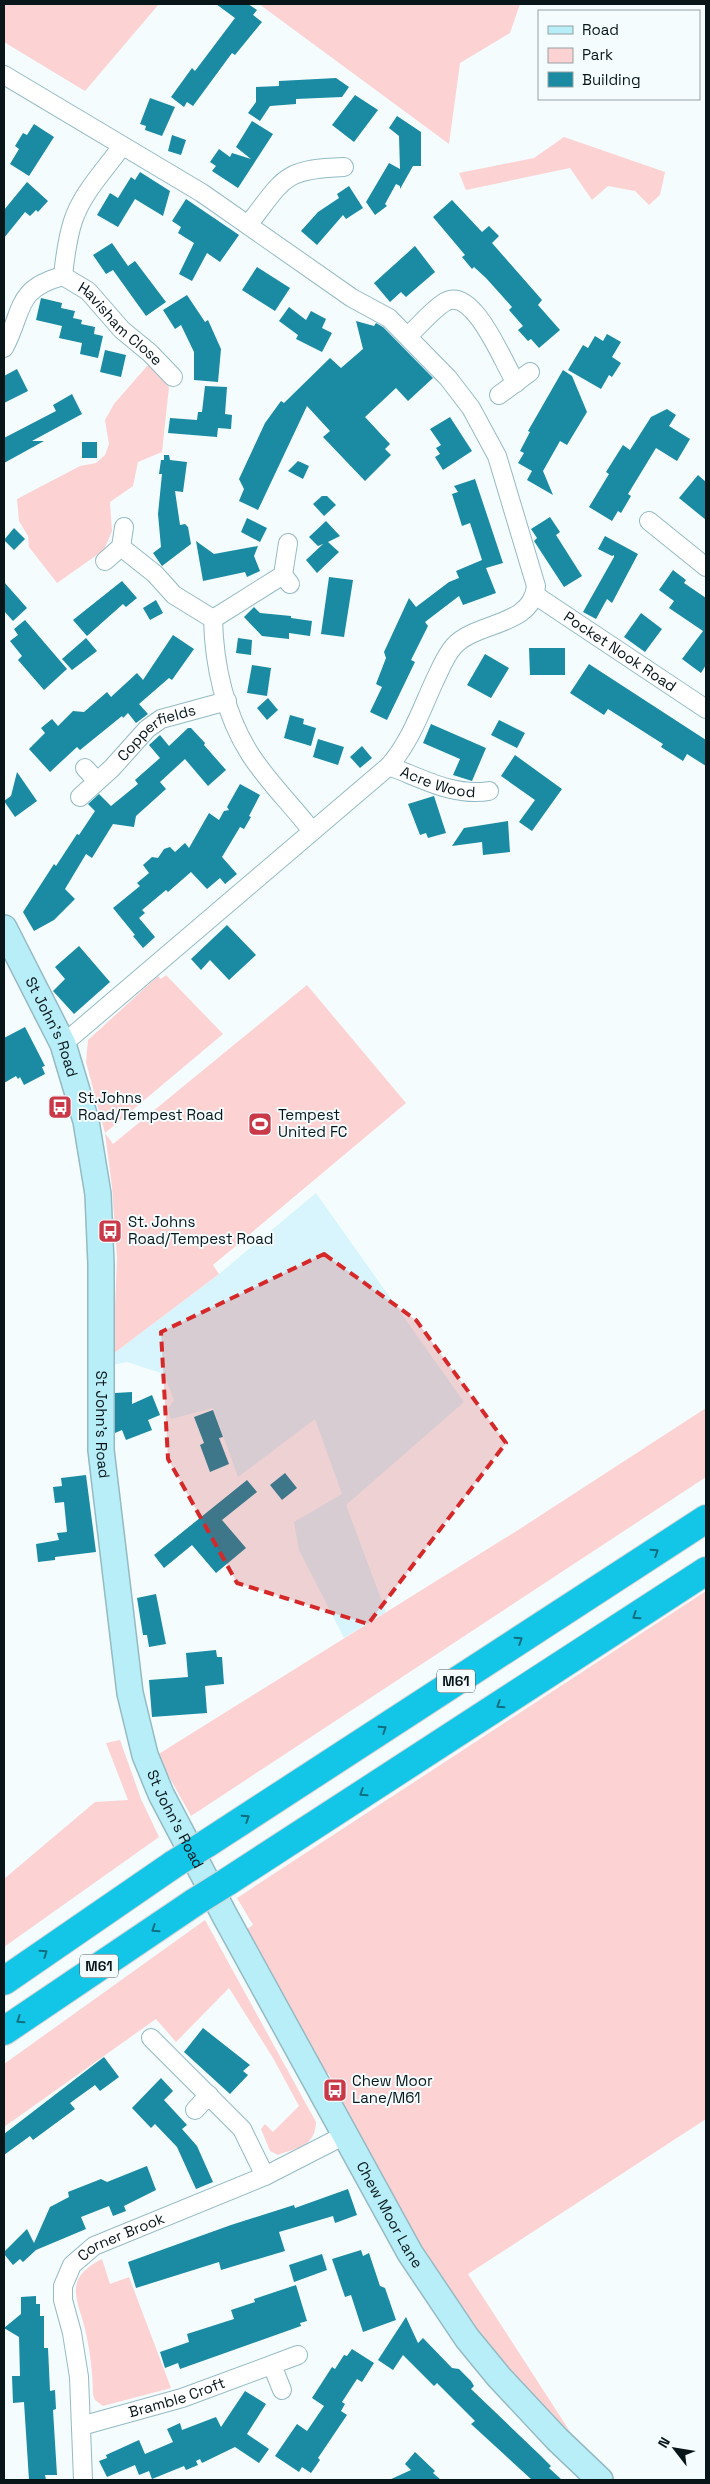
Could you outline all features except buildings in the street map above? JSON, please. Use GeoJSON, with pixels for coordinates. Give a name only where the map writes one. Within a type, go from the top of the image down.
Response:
{"type":"FeatureCollection","features":[{"type":"Feature","properties":{"kind":"highway","name":"M61"},"geometry":{"type":"LineString","coordinates":[[4,1981],[174,1864],[706,1519]]}},
{"type":"Feature","properties":{"kind":"highway","name":"M61"},"geometry":{"type":"LineString","coordinates":[[4,2031],[195,1902],[706,1571]]}},
{"type":"Feature","properties":{"kind":"street"},"geometry":{"type":"LineString","coordinates":[[4,74],[202,193],[352,298],[389,318],[408,336],[448,378],[472,408],[491,443],[533,570],[536,595],[518,615],[462,638],[454,646],[445,658],[408,740],[389,766],[63,1044]]}},
{"type":"Feature","properties":{"kind":"street","name":"Havisham Close"},"geometry":{"type":"LineString","coordinates":[[63,276],[67,240],[73,220],[83,199],[122,146]]}},
{"type":"Feature","properties":{"kind":"street"},"geometry":{"type":"LineString","coordinates":[[248,225],[286,178],[308,162],[344,167]]}},
{"type":"Feature","properties":{"kind":"street","name":"Havisham Close"},"geometry":{"type":"LineString","coordinates":[[4,348],[25,298],[34,288],[45,281],[63,276],[88,292],[122,330],[150,353],[173,377]]}},
{"type":"Feature","properties":{"kind":"street"},"geometry":{"type":"LineString","coordinates":[[408,336],[446,301],[457,300],[472,309],[487,328],[516,383]]}},
{"type":"Feature","properties":{"kind":"street"},"geometry":{"type":"LineString","coordinates":[[499,395],[530,372]]}},
{"type":"Feature","properties":{"kind":"street"},"geometry":{"type":"LineString","coordinates":[[649,521],[706,567]]}},
{"type":"Feature","properties":{"kind":"street"},"geometry":{"type":"LineString","coordinates":[[105,561],[121,547],[124,527]]}},
{"type":"Feature","properties":{"kind":"street"},"geometry":{"type":"LineString","coordinates":[[213,619],[287,579],[288,543]]}},
{"type":"Feature","properties":{"kind":"street"},"geometry":{"type":"LineString","coordinates":[[121,547],[155,574],[174,595],[213,619]]}},
{"type":"Feature","properties":{"kind":"street","name":"Pocket Nook Road"},"geometry":{"type":"LineString","coordinates":[[536,595],[706,709]]}},
{"type":"Feature","properties":{"kind":"street"},"geometry":{"type":"LineString","coordinates":[[213,619],[217,667],[227,701],[242,740],[251,756],[312,831]]}},
{"type":"Feature","properties":{"kind":"street","name":"Copperfields"},"geometry":{"type":"LineString","coordinates":[[80,797],[91,774],[147,728],[161,719],[227,701]]}},
{"type":"Feature","properties":{"kind":"street","name":"Acre Wood"},"geometry":{"type":"LineString","coordinates":[[389,766],[458,792],[473,794],[489,790]]}},
{"type":"Feature","properties":{"kind":"street","name":"St John's Road"},"geometry":{"type":"LineString","coordinates":[[4,928],[63,1044],[86,1121],[98,1194],[101,1264],[101,1450],[130,1693],[146,1755],[161,1794],[225,1916]]}},
{"type":"Feature","properties":{"kind":"street","name":"Chew Moor Lane"},"geometry":{"type":"LineString","coordinates":[[225,1916],[410,2253],[467,2338],[505,2384],[557,2439],[600,2480]]}},
{"type":"Feature","properties":{"kind":"street"},"geometry":{"type":"LineString","coordinates":[[151,2038],[242,2129],[265,2176]]}},
{"type":"Feature","properties":{"kind":"street"},"geometry":{"type":"LineString","coordinates":[[195,2110],[209,2096]]}},
{"type":"Feature","properties":{"kind":"street","name":"Corner Brook"},"geometry":{"type":"LineString","coordinates":[[83,2480],[77,2368],[72,2333],[63,2300],[63,2286],[72,2265],[94,2246],[265,2176],[345,2135]]}},
{"type":"Feature","properties":{"kind":"street","name":"Bramble Croft"},"geometry":{"type":"LineString","coordinates":[[81,2426],[182,2398],[298,2355]]}},
{"type":"Feature","properties":{"kind":"street"},"geometry":{"type":"LineString","coordinates":[[272,2365],[282,2390]]}},
{"type":"Feature","properties":{"kind":"highlighted area"},"geometry":{"type":"Polygon","coordinates":[[[324,1254],[416,1320],[506,1443],[368,1624],[237,1583],[168,1459],[161,1332],[324,1254]]]}},
{"type":"Feature","properties":{"kind":"shaded area"},"geometry":{"type":"Polygon","coordinates":[[[316,1193],[464,1402],[346,1505],[386,1612],[344,1638],[299,1550],[294,1522],[342,1494],[315,1419],[238,1477],[213,1408],[171,1419],[168,1409],[174,1400],[164,1374],[127,1362],[113,1365],[113,1354],[219,1274],[316,1193]]]}},
{"type":"Feature","properties":{"kind":"green space"},"geometry":{"type":"Polygon","coordinates":[[[4,4],[159,4],[85,91],[4,42],[4,4]]]}},
{"type":"Feature","properties":{"kind":"green space"},"geometry":{"type":"Polygon","coordinates":[[[259,4],[520,4],[510,33],[460,63],[449,144],[259,4]]]}},
{"type":"Feature","properties":{"kind":"green space"},"geometry":{"type":"Polygon","coordinates":[[[564,137],[665,172],[660,195],[649,205],[635,191],[608,186],[592,200],[570,168],[466,190],[459,173],[534,158],[564,137]]]}},
{"type":"Feature","properties":{"kind":"green space"},"geometry":{"type":"Polygon","coordinates":[[[148,365],[169,387],[162,452],[138,462],[133,486],[110,502],[112,531],[104,550],[57,583],[29,547],[28,536],[19,521],[17,499],[80,466],[96,463],[105,455],[109,444],[105,420],[114,404],[148,365]]]}},
{"type":"Feature","properties":{"kind":"green space"},"geometry":{"type":"Polygon","coordinates":[[[166,975],[223,1034],[105,1133],[86,1062],[88,1040],[158,976],[161,979],[166,975]]]}},
{"type":"Feature","properties":{"kind":"green space","name":"Tempest United FC"},"geometry":{"type":"Polygon","coordinates":[[[307,985],[406,1103],[213,1265],[219,1274],[113,1354],[117,1258],[112,1187],[105,1133],[113,1144],[307,985]]]}},
{"type":"Feature","properties":{"kind":"green space"},"geometry":{"type":"Polygon","coordinates":[[[706,1408],[706,1477],[191,1816],[157,1755],[515,1532],[706,1408]]]}},
{"type":"Feature","properties":{"kind":"green space"},"geometry":{"type":"Polygon","coordinates":[[[706,1591],[706,2119],[468,2274],[571,2433],[495,2356],[473,2328],[435,2272],[336,2096],[340,2094],[328,2073],[324,2075],[244,1931],[253,1925],[237,1898],[706,1591]]]}},
{"type":"Feature","properties":{"kind":"green space"},"geometry":{"type":"Polygon","coordinates":[[[120,1740],[141,1799],[159,1837],[4,1947],[4,1879],[95,1802],[128,1800],[106,1743],[120,1740]]]}},
{"type":"Feature","properties":{"kind":"green space"},"geometry":{"type":"Polygon","coordinates":[[[205,1920],[316,2122],[315,2130],[309,2141],[299,2148],[278,2155],[270,2151],[261,2129],[265,2124],[273,2132],[299,2106],[273,2058],[229,1988],[176,2042],[156,2019],[4,2127],[4,2064],[205,1920]]]}},
{"type":"Feature","properties":{"kind":"green space"},"geometry":{"type":"Polygon","coordinates":[[[102,2259],[110,2284],[129,2277],[171,2388],[103,2406],[95,2400],[93,2395],[90,2354],[76,2290],[77,2282],[82,2274],[90,2266],[102,2259]]]}},
{"type":"Feature","properties":{"kind":"place","name":"St.Johns Road/Tempest Road"},"geometry":{"type":"Point","coordinates":[60,1107]}},
{"type":"Feature","properties":{"kind":"place","name":"Tempest United FC"},"geometry":{"type":"Point","coordinates":[260,1124]}},
{"type":"Feature","properties":{"kind":"place","name":"St. Johns Road/Tempest Road"},"geometry":{"type":"Point","coordinates":[110,1231]}},
{"type":"Feature","properties":{"kind":"place","name":"Chew Moor Lane/M61"},"geometry":{"type":"Point","coordinates":[335,2090]}}]}
